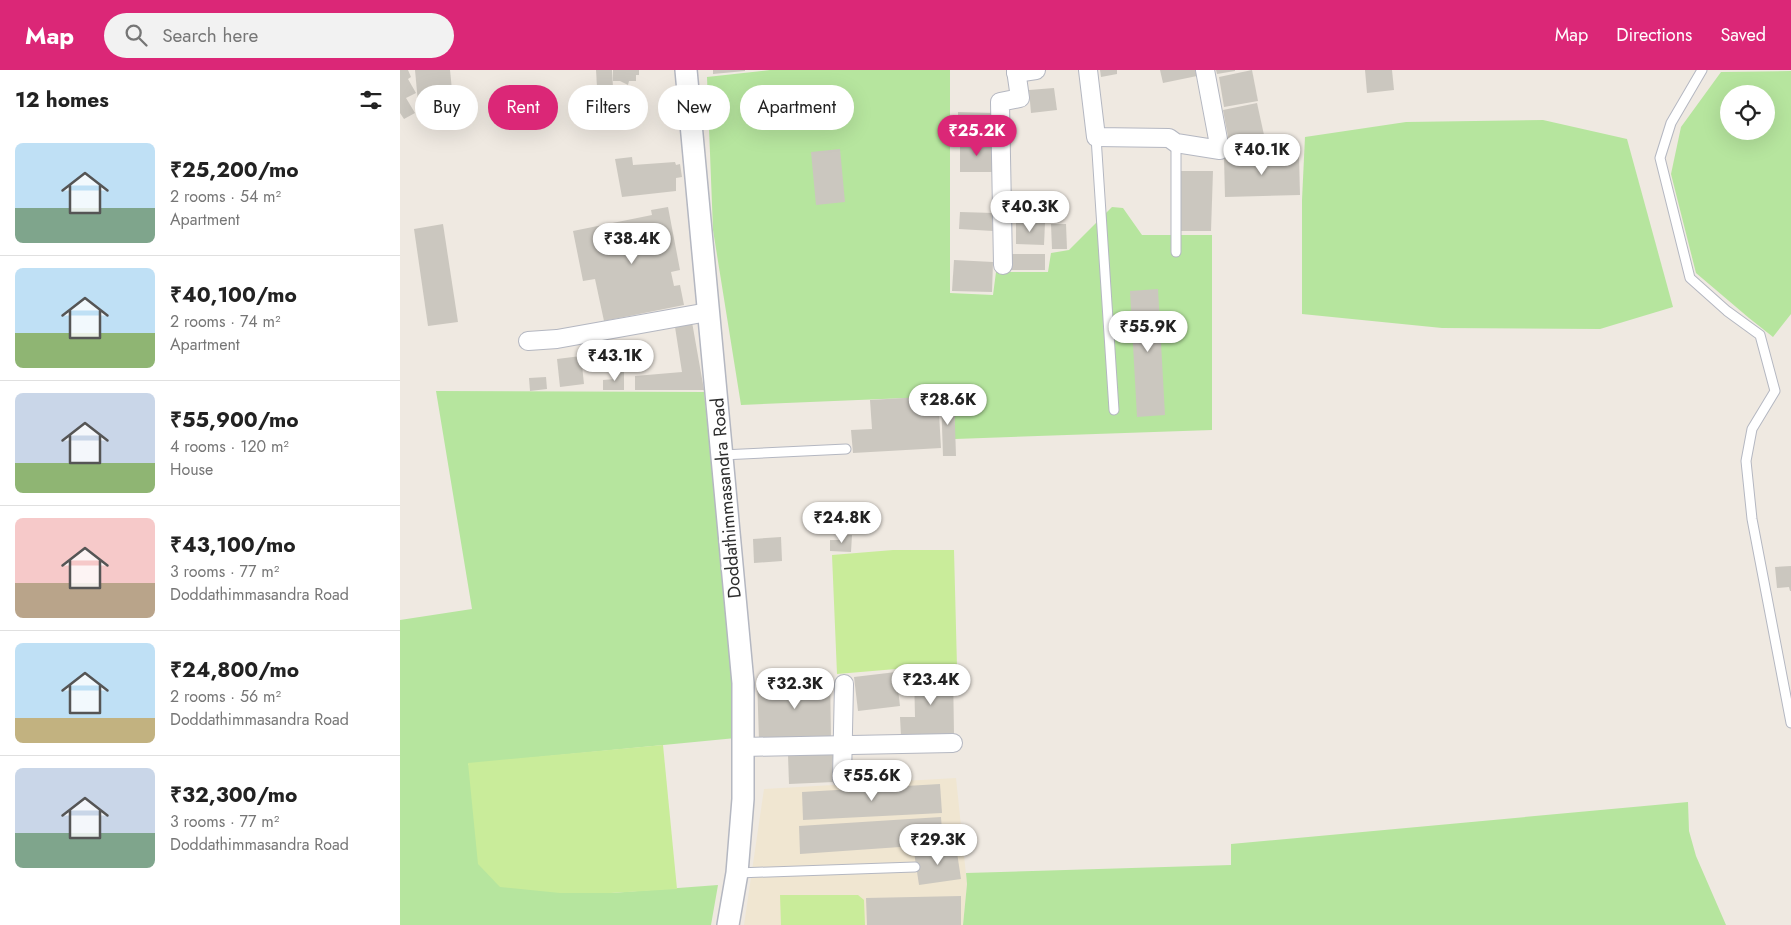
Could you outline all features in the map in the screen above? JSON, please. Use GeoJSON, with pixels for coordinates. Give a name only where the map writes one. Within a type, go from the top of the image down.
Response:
{"type":"FeatureCollection","features":[{"type":"Feature","properties":{"kind":"street","name":"Doddathimmasandra Road"},"geometry":{"type":"LineString","coordinates":[[686,70],[743,683],[743,799],[737,873],[728,925]]}},
{"type":"Feature","properties":{"kind":"street"},"geometry":{"type":"LineString","coordinates":[[1004,264],[1000,102],[1020,98],[1016,71],[1036,70]]}},
{"type":"Feature","properties":{"kind":"street"},"geometry":{"type":"LineString","coordinates":[[1088,70],[1096,137],[1169,138],[1176,143],[1220,150],[1205,70]]}},
{"type":"Feature","properties":{"kind":"street"},"geometry":{"type":"LineString","coordinates":[[528,341],[557,339],[708,312]]}},
{"type":"Feature","properties":{"kind":"street"},"geometry":{"type":"LineString","coordinates":[[842,778],[844,684]]}},
{"type":"Feature","properties":{"kind":"street"},"geometry":{"type":"LineString","coordinates":[[743,747],[843,744],[953,744]]}},
{"type":"Feature","properties":{"kind":"lane"},"geometry":{"type":"LineString","coordinates":[[1702,70],[1671,123],[1660,158],[1690,278],[1727,311],[1760,335],[1775,391],[1752,429],[1746,461],[1752,519],[1791,724]]}},
{"type":"Feature","properties":{"kind":"lane"},"geometry":{"type":"LineString","coordinates":[[1096,137],[1114,410]]}},
{"type":"Feature","properties":{"kind":"lane"},"geometry":{"type":"LineString","coordinates":[[1176,143],[1176,252]]}},
{"type":"Feature","properties":{"kind":"lane"},"geometry":{"type":"LineString","coordinates":[[722,455],[846,449]]}},
{"type":"Feature","properties":{"kind":"lane"},"geometry":{"type":"LineString","coordinates":[[737,873],[915,867]]}},
{"type":"Feature","properties":{"kind":"shaded area"},"geometry":{"type":"Polygon","coordinates":[[[956,778],[967,884],[963,925],[744,925],[764,789],[956,778]]]}},
{"type":"Feature","properties":{"kind":"green space"},"geometry":{"type":"Polygon","coordinates":[[[770,70],[950,70],[950,293],[993,295],[996,272],[1048,272],[1051,253],[1069,250],[1112,207],[1123,208],[1142,235],[1212,235],[1212,430],[955,439],[954,396],[741,405],[713,230],[709,130],[730,130],[730,85],[707,85],[707,77],[770,70]]]}},
{"type":"Feature","properties":{"kind":"green space"},"geometry":{"type":"Polygon","coordinates":[[[1791,71],[1791,314],[1773,337],[1696,273],[1671,174],[1681,127],[1721,72],[1791,71]]]}},
{"type":"Feature","properties":{"kind":"green space"},"geometry":{"type":"Polygon","coordinates":[[[1543,120],[1627,139],[1673,307],[1600,329],[1442,328],[1302,314],[1302,200],[1305,137],[1406,122],[1543,120]]]}},
{"type":"Feature","properties":{"kind":"green space"},"geometry":{"type":"Polygon","coordinates":[[[436,391],[704,392],[729,634],[736,738],[468,764],[560,893],[611,893],[718,885],[711,925],[400,925],[400,620],[472,609],[436,391]]]}},
{"type":"Feature","properties":{"kind":"green space"},"geometry":{"type":"Polygon","coordinates":[[[893,550],[954,550],[957,667],[896,669],[837,674],[832,555],[893,550]]]}},
{"type":"Feature","properties":{"kind":"green space"},"geometry":{"type":"Polygon","coordinates":[[[663,745],[677,889],[611,893],[560,893],[500,887],[478,864],[468,763],[663,745]]]}},
{"type":"Feature","properties":{"kind":"green space"},"geometry":{"type":"Polygon","coordinates":[[[1688,802],[1689,831],[1696,856],[1726,925],[963,925],[967,884],[966,873],[1231,865],[1231,844],[1688,802]]]}},
{"type":"Feature","properties":{"kind":"green space"},"geometry":{"type":"Polygon","coordinates":[[[780,895],[858,895],[864,900],[865,925],[781,925],[780,895]]]}},
{"type":"Feature","properties":{"kind":"building"},"geometry":{"type":"Polygon","coordinates":[[[400,70],[408,70],[411,77],[408,79],[415,94],[406,98],[415,113],[404,119],[400,113],[400,70]]]}},
{"type":"Feature","properties":{"kind":"building"},"geometry":{"type":"Polygon","coordinates":[[[415,70],[450,70],[452,85],[416,85],[415,70]]]}},
{"type":"Feature","properties":{"kind":"building"},"geometry":{"type":"Polygon","coordinates":[[[596,70],[612,70],[613,85],[597,85],[596,70]]]}},
{"type":"Feature","properties":{"kind":"building"},"geometry":{"type":"Polygon","coordinates":[[[613,70],[639,70],[639,75],[636,75],[636,81],[629,81],[628,85],[620,81],[613,81],[613,70]]]}},
{"type":"Feature","properties":{"kind":"building"},"geometry":{"type":"Polygon","coordinates":[[[713,70],[745,70],[745,71],[713,74],[713,70]]]}},
{"type":"Feature","properties":{"kind":"building"},"geometry":{"type":"Polygon","coordinates":[[[1100,70],[1117,70],[1117,74],[1101,77],[1100,70]]]}},
{"type":"Feature","properties":{"kind":"building"},"geometry":{"type":"Polygon","coordinates":[[[1160,70],[1195,70],[1197,76],[1163,83],[1160,70]]]}},
{"type":"Feature","properties":{"kind":"building"},"geometry":{"type":"Polygon","coordinates":[[[1216,70],[1235,70],[1235,71],[1217,74],[1216,70]]]}},
{"type":"Feature","properties":{"kind":"building"},"geometry":{"type":"Polygon","coordinates":[[[1252,70],[1258,101],[1224,107],[1219,77],[1252,70]]]}},
{"type":"Feature","properties":{"kind":"building"},"geometry":{"type":"Polygon","coordinates":[[[1365,70],[1392,70],[1394,90],[1367,93],[1365,70]]]}},
{"type":"Feature","properties":{"kind":"building"},"geometry":{"type":"Polygon","coordinates":[[[1054,88],[1057,110],[1031,113],[1029,90],[1054,88]]]}},
{"type":"Feature","properties":{"kind":"building"},"geometry":{"type":"Polygon","coordinates":[[[1257,103],[1264,135],[1229,142],[1223,110],[1257,103]]]}},
{"type":"Feature","properties":{"kind":"building"},"geometry":{"type":"Polygon","coordinates":[[[958,112],[995,113],[994,139],[958,139],[958,112]]]}},
{"type":"Feature","properties":{"kind":"building"},"geometry":{"type":"Polygon","coordinates":[[[960,142],[994,142],[994,172],[960,172],[960,142]]]}},
{"type":"Feature","properties":{"kind":"building"},"geometry":{"type":"Polygon","coordinates":[[[840,149],[845,202],[816,205],[811,152],[840,149]]]}},
{"type":"Feature","properties":{"kind":"building"},"geometry":{"type":"Polygon","coordinates":[[[1299,156],[1300,195],[1225,197],[1224,157],[1299,156]]]}},
{"type":"Feature","properties":{"kind":"building"},"geometry":{"type":"Polygon","coordinates":[[[632,157],[633,165],[675,162],[676,165],[680,164],[682,177],[676,178],[676,191],[622,197],[615,159],[632,157]]]}},
{"type":"Feature","properties":{"kind":"building"},"geometry":{"type":"Polygon","coordinates":[[[1181,171],[1213,171],[1211,231],[1179,231],[1181,171]]]}},
{"type":"Feature","properties":{"kind":"building"},"geometry":{"type":"Polygon","coordinates":[[[668,207],[680,270],[671,272],[674,286],[680,285],[684,305],[604,321],[595,279],[583,281],[573,231],[652,215],[651,210],[668,207]]]}},
{"type":"Feature","properties":{"kind":"building"},"geometry":{"type":"Polygon","coordinates":[[[960,212],[994,213],[993,231],[959,229],[960,212]]]}},
{"type":"Feature","properties":{"kind":"building"},"geometry":{"type":"Polygon","coordinates":[[[1016,222],[1045,223],[1044,245],[1016,244],[1016,222]]]}},
{"type":"Feature","properties":{"kind":"building"},"geometry":{"type":"Polygon","coordinates":[[[443,224],[458,322],[428,326],[414,229],[443,224]]]}},
{"type":"Feature","properties":{"kind":"building"},"geometry":{"type":"Polygon","coordinates":[[[1051,224],[1066,224],[1067,249],[1052,249],[1051,224]]]}},
{"type":"Feature","properties":{"kind":"building"},"geometry":{"type":"Polygon","coordinates":[[[1008,254],[1045,254],[1045,270],[1008,270],[1008,254]]]}},
{"type":"Feature","properties":{"kind":"building"},"geometry":{"type":"Polygon","coordinates":[[[954,260],[993,262],[992,292],[952,291],[954,260]]]}},
{"type":"Feature","properties":{"kind":"building"},"geometry":{"type":"Polygon","coordinates":[[[1158,289],[1165,415],[1137,417],[1130,291],[1158,289]]]}},
{"type":"Feature","properties":{"kind":"building"},"geometry":{"type":"Polygon","coordinates":[[[692,322],[704,390],[635,390],[635,376],[682,372],[675,327],[692,322]]]}},
{"type":"Feature","properties":{"kind":"building"},"geometry":{"type":"Polygon","coordinates":[[[581,356],[584,384],[560,387],[557,359],[581,356]]]}},
{"type":"Feature","properties":{"kind":"building"},"geometry":{"type":"Polygon","coordinates":[[[615,371],[624,371],[624,390],[603,390],[603,380],[615,379],[615,371]]]}},
{"type":"Feature","properties":{"kind":"building"},"geometry":{"type":"Polygon","coordinates":[[[546,377],[547,389],[530,391],[529,378],[546,377]]]}},
{"type":"Feature","properties":{"kind":"building"},"geometry":{"type":"Polygon","coordinates":[[[938,396],[941,448],[853,453],[851,430],[872,429],[870,400],[938,396]]]}},
{"type":"Feature","properties":{"kind":"building"},"geometry":{"type":"Polygon","coordinates":[[[941,396],[954,396],[956,456],[943,456],[941,396]]]}},
{"type":"Feature","properties":{"kind":"building"},"geometry":{"type":"Polygon","coordinates":[[[841,535],[852,535],[851,552],[830,551],[830,540],[841,540],[841,535]]]}},
{"type":"Feature","properties":{"kind":"building"},"geometry":{"type":"Polygon","coordinates":[[[781,537],[782,561],[754,563],[753,539],[781,537]]]}},
{"type":"Feature","properties":{"kind":"building"},"geometry":{"type":"Polygon","coordinates":[[[1791,566],[1791,591],[1789,587],[1777,588],[1775,567],[1791,566]]]}},
{"type":"Feature","properties":{"kind":"building"},"geometry":{"type":"Polygon","coordinates":[[[953,671],[954,735],[901,736],[900,717],[915,717],[914,672],[953,671]]]}},
{"type":"Feature","properties":{"kind":"building"},"geometry":{"type":"Polygon","coordinates":[[[896,672],[900,706],[858,711],[854,677],[896,672]]]}},
{"type":"Feature","properties":{"kind":"building"},"geometry":{"type":"Polygon","coordinates":[[[806,675],[830,675],[831,739],[759,741],[757,677],[775,676],[775,687],[806,686],[806,675]]]}},
{"type":"Feature","properties":{"kind":"building"},"geometry":{"type":"Polygon","coordinates":[[[833,752],[834,782],[789,784],[788,755],[833,752]]]}},
{"type":"Feature","properties":{"kind":"building"},"geometry":{"type":"Polygon","coordinates":[[[940,784],[942,813],[803,820],[802,792],[940,784]]]}},
{"type":"Feature","properties":{"kind":"building"},"geometry":{"type":"Polygon","coordinates":[[[941,817],[943,844],[800,854],[799,826],[941,817]]]}},
{"type":"Feature","properties":{"kind":"building"},"geometry":{"type":"Polygon","coordinates":[[[956,846],[961,879],[919,885],[914,852],[956,846]]]}},
{"type":"Feature","properties":{"kind":"building"},"geometry":{"type":"Polygon","coordinates":[[[961,896],[961,925],[867,925],[866,898],[961,896]]]}}]}
